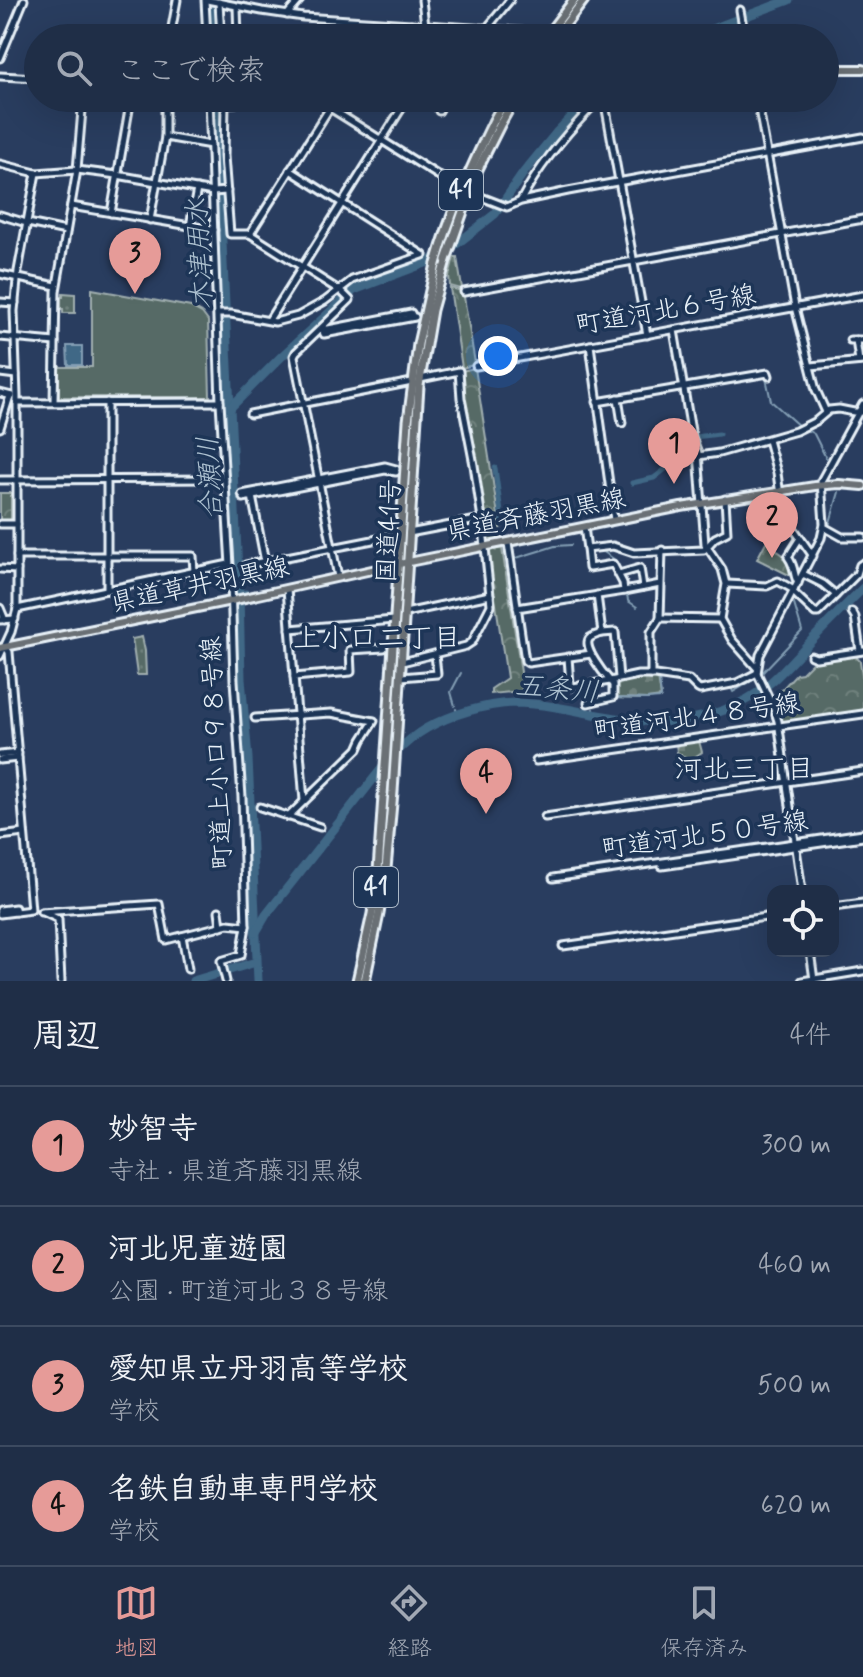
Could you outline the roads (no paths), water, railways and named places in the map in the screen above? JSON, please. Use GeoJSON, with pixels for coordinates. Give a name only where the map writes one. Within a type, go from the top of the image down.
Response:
{"type":"FeatureCollection","features":[{"type":"Feature","properties":{"kind":"highway"},"geometry":{"type":"LineString","coordinates":[[559,24],[574,0]]}},
{"type":"Feature","properties":{"kind":"highway"},"geometry":{"type":"LineString","coordinates":[[562,24],[584,0]]}},
{"type":"Feature","properties":{"kind":"highway","name":"国道41号"},"geometry":{"type":"LineString","coordinates":[[365,981],[384,884],[395,620],[416,380],[447,255],[501,112]]}},
{"type":"Feature","properties":{"kind":"highway","name":"国道41号"},"geometry":{"type":"LineString","coordinates":[[498,122],[505,112]]}},
{"type":"Feature","properties":{"kind":"highway","name":"国道41号"},"geometry":{"type":"LineString","coordinates":[[393,719],[405,613],[416,380]]}},
{"type":"Feature","properties":{"kind":"highway","name":"国道41号"},"geometry":{"type":"LineString","coordinates":[[357,981],[372,914],[389,792]]}},
{"type":"Feature","properties":{"kind":"main road"},"geometry":{"type":"LineString","coordinates":[[839,69],[863,69]]}},
{"type":"Feature","properties":{"kind":"main road","name":"県道斉藤羽黒線"},"geometry":{"type":"LineString","coordinates":[[408,562],[701,503],[821,485],[863,486]]}},
{"type":"Feature","properties":{"kind":"main road","name":"県道草井羽黒線"},"geometry":{"type":"LineString","coordinates":[[3,648],[408,562]]}},
{"type":"Feature","properties":{"kind":"street"},"geometry":{"type":"LineString","coordinates":[[0,58],[24,0]]}},
{"type":"Feature","properties":{"kind":"street"},"geometry":{"type":"LineString","coordinates":[[173,24],[177,0]]}},
{"type":"Feature","properties":{"kind":"street"},"geometry":{"type":"LineString","coordinates":[[207,24],[206,0],[287,15],[411,24]]}},
{"type":"Feature","properties":{"kind":"street"},"geometry":{"type":"LineString","coordinates":[[287,15],[300,0]]}},
{"type":"Feature","properties":{"kind":"street"},"geometry":{"type":"LineString","coordinates":[[422,0],[425,24]]}},
{"type":"Feature","properties":{"kind":"street"},"geometry":{"type":"LineString","coordinates":[[488,24],[510,0]]}},
{"type":"Feature","properties":{"kind":"street"},"geometry":{"type":"LineString","coordinates":[[218,2],[220,24]]}},
{"type":"Feature","properties":{"kind":"street"},"geometry":{"type":"LineString","coordinates":[[235,4],[237,24]]}},
{"type":"Feature","properties":{"kind":"street"},"geometry":{"type":"LineString","coordinates":[[740,10],[743,24]]}},
{"type":"Feature","properties":{"kind":"street"},"geometry":{"type":"LineString","coordinates":[[0,76],[24,77]]}},
{"type":"Feature","properties":{"kind":"street"},"geometry":{"type":"LineString","coordinates":[[54,402],[56,286],[77,170],[82,112]]}},
{"type":"Feature","properties":{"kind":"street"},"geometry":{"type":"LineString","coordinates":[[111,213],[128,112]]}},
{"type":"Feature","properties":{"kind":"street"},"geometry":{"type":"LineString","coordinates":[[150,220],[165,137],[165,112]]}},
{"type":"Feature","properties":{"kind":"street","name":"町道上小口９８号線"},"geometry":{"type":"LineString","coordinates":[[210,112],[220,402],[241,769],[246,926],[241,955],[221,961],[226,981]]}},
{"type":"Feature","properties":{"kind":"street"},"geometry":{"type":"LineString","coordinates":[[225,112],[224,156],[230,234],[250,234],[341,291],[350,300],[295,354],[338,577]]}},
{"type":"Feature","properties":{"kind":"street"},"geometry":{"type":"LineString","coordinates":[[250,234],[327,112]]}},
{"type":"Feature","properties":{"kind":"street"},"geometry":{"type":"LineString","coordinates":[[336,112],[455,186]]}},
{"type":"Feature","properties":{"kind":"street"},"geometry":{"type":"LineString","coordinates":[[269,320],[399,112]]}},
{"type":"Feature","properties":{"kind":"street"},"geometry":{"type":"LineString","coordinates":[[521,201],[532,179],[587,112]]}},
{"type":"Feature","properties":{"kind":"street"},"geometry":{"type":"LineString","coordinates":[[606,112],[647,335]]}},
{"type":"Feature","properties":{"kind":"street"},"geometry":{"type":"LineString","coordinates":[[759,112],[795,307],[816,390],[826,412]]}},
{"type":"Feature","properties":{"kind":"street"},"geometry":{"type":"LineString","coordinates":[[165,137],[211,145]]}},
{"type":"Feature","properties":{"kind":"street"},"geometry":{"type":"LineString","coordinates":[[476,195],[507,207],[521,201],[863,137]]}},
{"type":"Feature","properties":{"kind":"street"},"geometry":{"type":"LineString","coordinates":[[0,164],[36,173],[77,170],[213,192],[227,191]]}},
{"type":"Feature","properties":{"kind":"street"},"geometry":{"type":"LineString","coordinates":[[219,315],[275,322],[298,316],[341,291],[352,280],[423,255],[290,170]]}},
{"type":"Feature","properties":{"kind":"street"},"geometry":{"type":"LineString","coordinates":[[0,656],[17,609],[15,302],[36,173]]}},
{"type":"Feature","properties":{"kind":"street"},"geometry":{"type":"LineString","coordinates":[[190,226],[197,189]]}},
{"type":"Feature","properties":{"kind":"street"},"geometry":{"type":"LineString","coordinates":[[71,206],[214,230]]}},
{"type":"Feature","properties":{"kind":"street"},"geometry":{"type":"LineString","coordinates":[[0,215],[66,231]]}},
{"type":"Feature","properties":{"kind":"street"},"geometry":{"type":"LineString","coordinates":[[464,292],[863,219]]}},
{"type":"Feature","properties":{"kind":"street"},"geometry":{"type":"LineString","coordinates":[[0,274],[56,286]]}},
{"type":"Feature","properties":{"kind":"street","name":"町道河北６号線"},"geometry":{"type":"LineString","coordinates":[[476,366],[863,295]]}},
{"type":"Feature","properties":{"kind":"street"},"geometry":{"type":"LineString","coordinates":[[0,302],[15,302]]}},
{"type":"Feature","properties":{"kind":"street"},"geometry":{"type":"LineString","coordinates":[[322,329],[411,313],[414,317]]}},
{"type":"Feature","properties":{"kind":"street"},"geometry":{"type":"LineString","coordinates":[[674,330],[698,456],[707,548],[722,569],[726,584],[720,619],[758,673],[776,713],[801,885]]}},
{"type":"Feature","properties":{"kind":"street"},"geometry":{"type":"LineString","coordinates":[[0,337],[55,342]]}},
{"type":"Feature","properties":{"kind":"street"},"geometry":{"type":"LineString","coordinates":[[811,366],[861,361],[857,340]]}},
{"type":"Feature","properties":{"kind":"street"},"geometry":{"type":"LineString","coordinates":[[590,345],[614,520]]}},
{"type":"Feature","properties":{"kind":"street"},"geometry":{"type":"LineString","coordinates":[[250,414],[459,371],[482,519],[491,605],[472,642],[466,646],[401,662]]}},
{"type":"Feature","properties":{"kind":"street"},"geometry":{"type":"LineString","coordinates":[[0,373],[16,375]]}},
{"type":"Feature","properties":{"kind":"street"},"geometry":{"type":"LineString","coordinates":[[597,402],[779,374]]}},
{"type":"Feature","properties":{"kind":"street"},"geometry":{"type":"LineString","coordinates":[[0,393],[14,398],[54,402],[220,402]]}},
{"type":"Feature","properties":{"kind":"street"},"geometry":{"type":"LineString","coordinates":[[0,428],[14,398]]}},
{"type":"Feature","properties":{"kind":"street"},"geometry":{"type":"LineString","coordinates":[[618,398],[622,423]]}},
{"type":"Feature","properties":{"kind":"street"},"geometry":{"type":"LineString","coordinates":[[107,402],[107,590]]}},
{"type":"Feature","properties":{"kind":"street"},"geometry":{"type":"LineString","coordinates":[[758,673],[760,655],[813,556],[824,527],[821,481],[863,404]]}},
{"type":"Feature","properties":{"kind":"street"},"geometry":{"type":"LineString","coordinates":[[698,456],[799,430],[826,412],[839,409],[861,412]]}},
{"type":"Feature","properties":{"kind":"street"},"geometry":{"type":"LineString","coordinates":[[768,440],[775,462],[779,499],[787,518],[813,556]]}},
{"type":"Feature","properties":{"kind":"street"},"geometry":{"type":"LineString","coordinates":[[319,481],[252,496],[242,496],[319,481],[385,470],[396,471]]}},
{"type":"Feature","properties":{"kind":"street"},"geometry":{"type":"LineString","coordinates":[[0,480],[225,479]]}},
{"type":"Feature","properties":{"kind":"street"},"geometry":{"type":"LineString","coordinates":[[252,496],[265,562]]}},
{"type":"Feature","properties":{"kind":"street"},"geometry":{"type":"LineString","coordinates":[[587,549],[613,546],[634,553],[707,548],[715,538],[727,531],[725,499]]}},
{"type":"Feature","properties":{"kind":"street"},"geometry":{"type":"LineString","coordinates":[[409,533],[482,519]]}},
{"type":"Feature","properties":{"kind":"street"},"geometry":{"type":"LineString","coordinates":[[0,524],[17,524]]}},
{"type":"Feature","properties":{"kind":"street"},"geometry":{"type":"LineString","coordinates":[[584,527],[589,568],[613,564],[624,591]]}},
{"type":"Feature","properties":{"kind":"street"},"geometry":{"type":"LineString","coordinates":[[824,527],[842,537],[863,537]]}},
{"type":"Feature","properties":{"kind":"street"},"geometry":{"type":"LineString","coordinates":[[246,565],[393,536]]}},
{"type":"Feature","properties":{"kind":"street"},"geometry":{"type":"LineString","coordinates":[[798,583],[788,557],[800,538]]}},
{"type":"Feature","properties":{"kind":"street"},"geometry":{"type":"LineString","coordinates":[[508,543],[524,660],[528,663],[591,654]]}},
{"type":"Feature","properties":{"kind":"street"},"geometry":{"type":"LineString","coordinates":[[651,675],[651,632],[660,618],[662,550]]}},
{"type":"Feature","properties":{"kind":"street"},"geometry":{"type":"LineString","coordinates":[[17,556],[193,556],[194,572]]}},
{"type":"Feature","properties":{"kind":"street"},"geometry":{"type":"LineString","coordinates":[[726,584],[767,586],[778,581],[818,613],[857,574],[863,563]]}},
{"type":"Feature","properties":{"kind":"street"},"geometry":{"type":"LineString","coordinates":[[17,609],[229,564]]}},
{"type":"Feature","properties":{"kind":"street"},"geometry":{"type":"LineString","coordinates":[[619,574],[640,568],[643,587]]}},
{"type":"Feature","properties":{"kind":"street"},"geometry":{"type":"LineString","coordinates":[[0,569],[17,570]]}},
{"type":"Feature","properties":{"kind":"street"},"geometry":{"type":"LineString","coordinates":[[803,574],[836,595]]}},
{"type":"Feature","properties":{"kind":"street"},"geometry":{"type":"LineString","coordinates":[[517,608],[660,584]]}},
{"type":"Feature","properties":{"kind":"street"},"geometry":{"type":"LineString","coordinates":[[287,589],[304,801]]}},
{"type":"Feature","properties":{"kind":"street"},"geometry":{"type":"LineString","coordinates":[[405,613],[490,595]]}},
{"type":"Feature","properties":{"kind":"street"},"geometry":{"type":"LineString","coordinates":[[597,595],[602,633]]}},
{"type":"Feature","properties":{"kind":"street"},"geometry":{"type":"LineString","coordinates":[[0,608],[2,620],[15,619]]}},
{"type":"Feature","properties":{"kind":"street"},"geometry":{"type":"LineString","coordinates":[[811,656],[816,658],[861,651],[852,612]]}},
{"type":"Feature","properties":{"kind":"street"},"geometry":{"type":"LineString","coordinates":[[660,618],[720,619]]}},
{"type":"Feature","properties":{"kind":"street"},"geometry":{"type":"LineString","coordinates":[[290,629],[395,620]]}},
{"type":"Feature","properties":{"kind":"street"},"geometry":{"type":"LineString","coordinates":[[588,703],[613,697],[613,685],[591,654],[589,639],[602,633],[615,632],[619,678]]}},
{"type":"Feature","properties":{"kind":"street"},"geometry":{"type":"LineString","coordinates":[[3,648],[9,652],[31,910]]}},
{"type":"Feature","properties":{"kind":"street"},"geometry":{"type":"LineString","coordinates":[[294,677],[351,672],[350,650],[384,648]]}},
{"type":"Feature","properties":{"kind":"street"},"geometry":{"type":"LineString","coordinates":[[400,677],[437,674],[435,654]]}},
{"type":"Feature","properties":{"kind":"street"},"geometry":{"type":"LineString","coordinates":[[568,657],[570,685],[573,687],[651,675],[689,680],[700,690],[737,683],[758,673]]}},
{"type":"Feature","properties":{"kind":"street"},"geometry":{"type":"LineString","coordinates":[[255,718],[331,713],[374,721],[358,749],[288,817]]}},
{"type":"Feature","properties":{"kind":"street","name":"町道河北４８号線"},"geometry":{"type":"LineString","coordinates":[[536,761],[863,714]]}},
{"type":"Feature","properties":{"kind":"street"},"geometry":{"type":"LineString","coordinates":[[0,758],[18,755]]}},
{"type":"Feature","properties":{"kind":"street"},"geometry":{"type":"LineString","coordinates":[[545,817],[863,771]]}},
{"type":"Feature","properties":{"kind":"street"},"geometry":{"type":"LineString","coordinates":[[260,807],[320,827]]}},
{"type":"Feature","properties":{"kind":"street"},"geometry":{"type":"LineString","coordinates":[[0,836],[24,833]]}},
{"type":"Feature","properties":{"kind":"street","name":"町道河北５０号線"},"geometry":{"type":"LineString","coordinates":[[553,878],[863,835]]}},
{"type":"Feature","properties":{"kind":"street"},"geometry":{"type":"LineString","coordinates":[[839,906],[863,903]]}},
{"type":"Feature","properties":{"kind":"street"},"geometry":{"type":"LineString","coordinates":[[41,912],[159,904],[166,940],[228,924],[246,926]]}},
{"type":"Feature","properties":{"kind":"street"},"geometry":{"type":"LineString","coordinates":[[0,912],[15,908],[16,912],[31,910],[58,919],[61,981]]}},
{"type":"Feature","properties":{"kind":"street"},"geometry":{"type":"LineString","coordinates":[[219,911],[221,926]]}},
{"type":"Feature","properties":{"kind":"street"},"geometry":{"type":"LineString","coordinates":[[563,946],[767,917]]}},
{"type":"Feature","properties":{"kind":"street"},"geometry":{"type":"LineString","coordinates":[[182,936],[188,969]]}},
{"type":"Feature","properties":{"kind":"street"},"geometry":{"type":"LineString","coordinates":[[811,957],[814,980]]}},
{"type":"Feature","properties":{"kind":"street"},"geometry":{"type":"LineString","coordinates":[[802,981],[863,971]]}},
{"type":"Feature","properties":{"kind":"water"},"geometry":{"type":"Polygon","coordinates":[[[67,346],[82,346],[82,365],[68,365],[67,346]]]}},
{"type":"Feature","properties":{"kind":"waterway","name":"木津用水"},"geometry":{"type":"LineString","coordinates":[[211,0],[212,24]]}},
{"type":"Feature","properties":{"kind":"waterway","name":"合瀬川"},"geometry":{"type":"LineString","coordinates":[[725,24],[789,0]]}},
{"type":"Feature","properties":{"kind":"waterway","name":"合瀬川"},"geometry":{"type":"LineString","coordinates":[[216,112],[258,981]]}},
{"type":"Feature","properties":{"kind":"waterway","name":"合瀬川"},"geometry":{"type":"LineString","coordinates":[[230,408],[354,290],[428,262],[495,214],[524,172],[576,112]]}},
{"type":"Feature","properties":{"kind":"waterway"},"geometry":{"type":"LineString","coordinates":[[766,378],[771,401],[800,427]]}},
{"type":"Feature","properties":{"kind":"waterway"},"geometry":{"type":"LineString","coordinates":[[805,429],[814,434],[828,462]]}},
{"type":"Feature","properties":{"kind":"waterway"},"geometry":{"type":"LineString","coordinates":[[695,437],[719,434]]}},
{"type":"Feature","properties":{"kind":"waterway"},"geometry":{"type":"LineString","coordinates":[[632,483],[654,478],[672,464],[690,438]]}},
{"type":"Feature","properties":{"kind":"waterway"},"geometry":{"type":"LineString","coordinates":[[495,468],[502,520]]}},
{"type":"Feature","properties":{"kind":"waterway"},"geometry":{"type":"LineString","coordinates":[[829,526],[839,492]]}},
{"type":"Feature","properties":{"kind":"waterway"},"geometry":{"type":"LineString","coordinates":[[485,521],[487,536]]}},
{"type":"Feature","properties":{"kind":"waterway"},"geometry":{"type":"LineString","coordinates":[[513,559],[555,546],[571,545]]}},
{"type":"Feature","properties":{"kind":"waterway"},"geometry":{"type":"LineString","coordinates":[[601,550],[615,560],[624,579]]}},
{"type":"Feature","properties":{"kind":"waterway"},"geometry":{"type":"LineString","coordinates":[[483,629],[495,606],[490,569]]}},
{"type":"Feature","properties":{"kind":"waterway","name":"五条川"},"geometry":{"type":"LineString","coordinates":[[256,932],[266,915],[380,771],[406,743],[427,728],[469,711],[514,703],[639,721],[674,721],[707,716],[750,698],[768,684],[863,588]]}},
{"type":"Feature","properties":{"kind":"waterway","name":"合瀬川"},"geometry":{"type":"LineString","coordinates":[[233,595],[246,592]]}},
{"type":"Feature","properties":{"kind":"waterway"},"geometry":{"type":"LineString","coordinates":[[627,593],[628,601],[637,607]]}},
{"type":"Feature","properties":{"kind":"waterway"},"geometry":{"type":"LineString","coordinates":[[761,674],[802,631],[794,604]]}},
{"type":"Feature","properties":{"kind":"waterway"},"geometry":{"type":"LineString","coordinates":[[455,706],[451,692],[461,673]]}},
{"type":"Feature","properties":{"kind":"waterway"},"geometry":{"type":"LineString","coordinates":[[615,698],[661,698],[659,678]]}},
{"type":"Feature","properties":{"kind":"waterway"},"geometry":{"type":"LineString","coordinates":[[665,679],[687,682],[692,687]]}},
{"type":"Feature","properties":{"kind":"waterway"},"geometry":{"type":"LineString","coordinates":[[715,690],[731,687],[733,692],[755,679]]}},
{"type":"Feature","properties":{"kind":"waterway","name":"五条川"},"geometry":{"type":"LineString","coordinates":[[456,709],[457,715]]}},
{"type":"Feature","properties":{"kind":"waterway","name":"五条川"},"geometry":{"type":"LineString","coordinates":[[591,713],[593,709]]}},
{"type":"Feature","properties":{"kind":"waterway","name":"五条川"},"geometry":{"type":"LineString","coordinates":[[193,981],[256,962]]}},
{"type":"Feature","properties":{"kind":"place","name":"愛知県立丹羽高等学校"},"geometry":{"type":"Point","coordinates":[135,294]}},
{"type":"Feature","properties":{"kind":"place","name":"妙智寺"},"geometry":{"type":"Point","coordinates":[674,484]}},
{"type":"Feature","properties":{"kind":"place","name":"河北児童遊園"},"geometry":{"type":"Point","coordinates":[772,558]}},
{"type":"Feature","properties":{"kind":"place","name":"名鉄自動車専門学校"},"geometry":{"type":"Point","coordinates":[486,814]}},
{"type":"Feature","properties":{"kind":"district","name":"上小口二丁目"},"geometry":{"type":"Point","coordinates":[377,639]}},
{"type":"Feature","properties":{"kind":"district","name":"河北三丁目"},"geometry":{"type":"Point","coordinates":[744,770]}}]}
